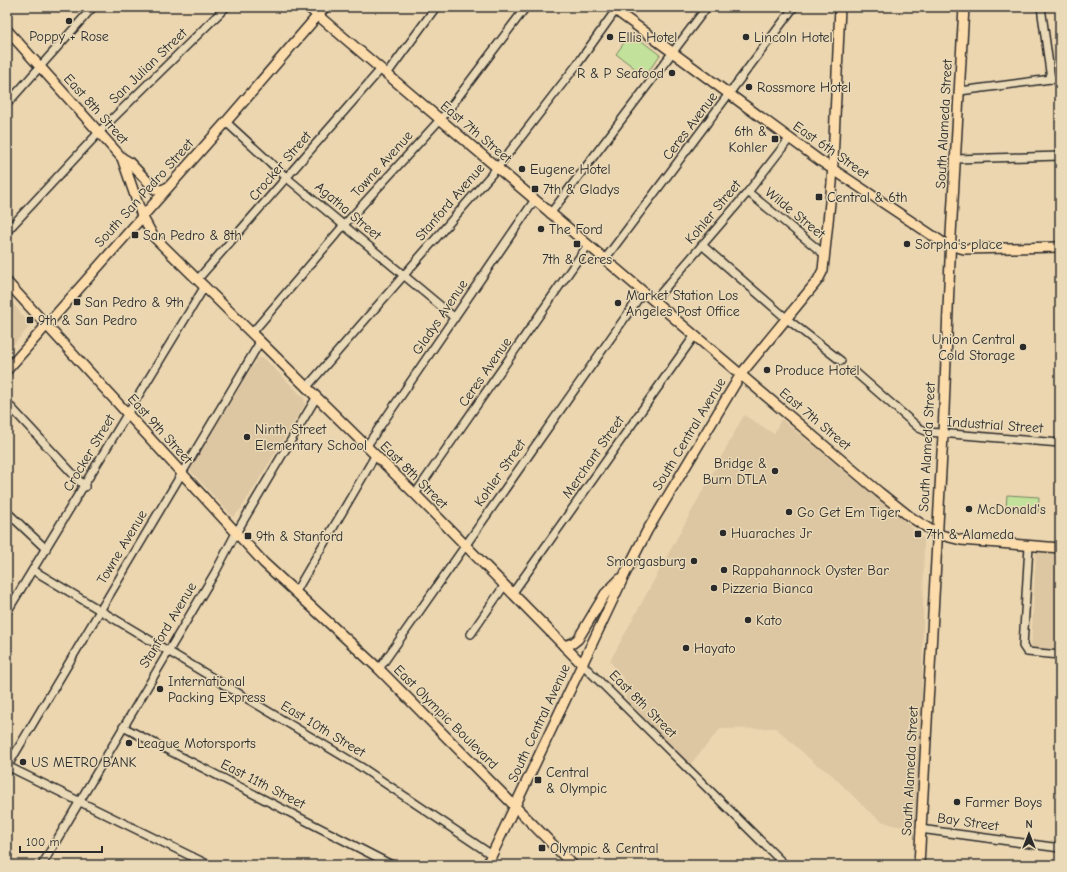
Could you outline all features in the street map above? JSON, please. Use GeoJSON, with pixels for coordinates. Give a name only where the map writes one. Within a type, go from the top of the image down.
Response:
{"type":"FeatureCollection","features":[{"type":"Feature","properties":{"kind":"main road","name":"East 7th Street"},"geometry":{"type":"LineString","coordinates":[[308,7],[534,201],[605,259],[909,516],[936,534],[961,540],[1060,548]]}},
{"type":"Feature","properties":{"kind":"main road"},"geometry":{"type":"LineString","coordinates":[[317,15],[325,7]]}},
{"type":"Feature","properties":{"kind":"main road","name":"South Central Avenue"},"geometry":{"type":"LineString","coordinates":[[487,865],[625,574],[647,532],[741,374],[788,319],[818,280],[823,270],[826,255],[832,168],[840,7]]}},
{"type":"Feature","properties":{"kind":"main road","name":"South Alameda Street"},"geometry":{"type":"LineString","coordinates":[[919,865],[936,534],[943,435],[951,247],[964,7]]}},
{"type":"Feature","properties":{"kind":"main road","name":"East 6th Street"},"geometry":{"type":"LineString","coordinates":[[614,8],[832,168],[920,229],[951,247],[964,249],[1060,246]]}},
{"type":"Feature","properties":{"kind":"main road","name":"South San Pedro Street"},"geometry":{"type":"LineString","coordinates":[[7,370],[226,122],[317,15]]}},
{"type":"Feature","properties":{"kind":"main road","name":"East 8th Street"},"geometry":{"type":"LineString","coordinates":[[8,33],[122,158],[142,216],[153,236],[415,494],[582,664]]}},
{"type":"Feature","properties":{"kind":"main road"},"geometry":{"type":"LineString","coordinates":[[122,158],[129,162],[155,189],[162,190],[168,187]]}},
{"type":"Feature","properties":{"kind":"main road","name":"East 9th Street"},"geometry":{"type":"LineString","coordinates":[[7,282],[45,326],[128,414],[181,474],[264,563],[295,593]]}},
{"type":"Feature","properties":{"kind":"main road"},"geometry":{"type":"LineString","coordinates":[[564,646],[573,643],[578,639],[605,594],[625,574]]}},
{"type":"Feature","properties":{"kind":"main road","name":"East Olympic Boulevard"},"geometry":{"type":"LineString","coordinates":[[295,593],[379,669],[573,865]]}},
{"type":"Feature","properties":{"kind":"street"},"geometry":{"type":"LineString","coordinates":[[7,104],[93,7]]}},
{"type":"Feature","properties":{"kind":"street","name":"San Julian Street"},"geometry":{"type":"LineString","coordinates":[[7,232],[98,133],[226,7]]}},
{"type":"Feature","properties":{"kind":"street","name":"Crocker Street"},"geometry":{"type":"LineString","coordinates":[[198,279],[384,71],[436,7]]}},
{"type":"Feature","properties":{"kind":"street","name":"Towne Avenue"},"geometry":{"type":"LineString","coordinates":[[252,333],[344,225],[440,120],[526,7]]}},
{"type":"Feature","properties":{"kind":"street"},"geometry":{"type":"LineString","coordinates":[[550,214],[707,7]]}},
{"type":"Feature","properties":{"kind":"street","name":"Ceres Avenue"},"geometry":{"type":"LineString","coordinates":[[605,259],[794,7]]}},
{"type":"Feature","properties":{"kind":"street"},"geometry":{"type":"LineString","coordinates":[[1041,7],[1051,79]]}},
{"type":"Feature","properties":{"kind":"street","name":"Stanford Avenue"},"geometry":{"type":"LineString","coordinates":[[306,388],[497,168],[576,66],[614,8]]}},
{"type":"Feature","properties":{"kind":"street"},"geometry":{"type":"LineString","coordinates":[[960,91],[1051,79],[1060,80]]}},
{"type":"Feature","properties":{"kind":"street","name":"Agatha Street"},"geometry":{"type":"LineString","coordinates":[[226,122],[287,178],[455,318]]}},
{"type":"Feature","properties":{"kind":"street","name":"Kohler Street"},"geometry":{"type":"LineString","coordinates":[[654,301],[748,192],[790,138]]}},
{"type":"Feature","properties":{"kind":"street"},"geometry":{"type":"LineString","coordinates":[[956,159],[1060,156]]}},
{"type":"Feature","properties":{"kind":"street","name":"Wilde Street"},"geometry":{"type":"LineString","coordinates":[[748,192],[826,255]]}},
{"type":"Feature","properties":{"kind":"street","name":"Gladys Avenue"},"geometry":{"type":"LineString","coordinates":[[366,447],[534,201]]}},
{"type":"Feature","properties":{"kind":"street","name":"Ceres Avenue"},"geometry":{"type":"LineString","coordinates":[[415,494],[588,245]]}},
{"type":"Feature","properties":{"kind":"street"},"geometry":{"type":"LineString","coordinates":[[702,245],[788,319],[841,362]]}},
{"type":"Feature","properties":{"kind":"street","name":"Crocker Street"},"geometry":{"type":"LineString","coordinates":[[7,612],[85,486],[205,286]]}},
{"type":"Feature","properties":{"kind":"street","name":"Kohler Street"},"geometry":{"type":"LineString","coordinates":[[379,669],[643,292]]}},
{"type":"Feature","properties":{"kind":"street","name":"Merchant Street"},"geometry":{"type":"LineString","coordinates":[[512,594],[695,335]]}},
{"type":"Feature","properties":{"kind":"street","name":"Towne Avenue"},"geometry":{"type":"LineString","coordinates":[[7,766],[260,342]]}},
{"type":"Feature","properties":{"kind":"street","name":"Industrial Street"},"geometry":{"type":"LineString","coordinates":[[855,372],[919,428],[928,432],[943,435],[1060,443]]}},
{"type":"Feature","properties":{"kind":"street","name":"Stanford Avenue"},"geometry":{"type":"LineString","coordinates":[[42,865],[122,727],[216,571],[236,533],[316,398]]}},
{"type":"Feature","properties":{"kind":"street"},"geometry":{"type":"LineString","coordinates":[[7,403],[85,486]]}},
{"type":"Feature","properties":{"kind":"street"},"geometry":{"type":"LineString","coordinates":[[295,593],[375,456]]}},
{"type":"Feature","properties":{"kind":"street"},"geometry":{"type":"LineString","coordinates":[[7,512],[46,549]]}},
{"type":"Feature","properties":{"kind":"street"},"geometry":{"type":"LineString","coordinates":[[1029,546],[1023,642],[1025,650],[1032,653],[1060,655]]}},
{"type":"Feature","properties":{"kind":"street","name":"East 10th Street"},"geometry":{"type":"LineString","coordinates":[[33,570],[360,767],[492,855]]}},
{"type":"Feature","properties":{"kind":"street"},"geometry":{"type":"LineString","coordinates":[[471,634],[504,586]]}},
{"type":"Feature","properties":{"kind":"street","name":"East 8th Street"},"geometry":{"type":"LineString","coordinates":[[582,664],[785,865]]}},
{"type":"Feature","properties":{"kind":"street","name":"East 11th Street"},"geometry":{"type":"LineString","coordinates":[[122,727],[392,865]]}},
{"type":"Feature","properties":{"kind":"street"},"geometry":{"type":"LineString","coordinates":[[7,766],[209,865]]}},
{"type":"Feature","properties":{"kind":"street","name":"Bay Street"},"geometry":{"type":"LineString","coordinates":[[920,829],[1060,848]]}},
{"type":"Feature","properties":{"kind":"shaded area"},"geometry":{"type":"Polygon","coordinates":[[[7,297],[31,325],[7,352],[7,297]]]}},
{"type":"Feature","properties":{"kind":"shaded area","name":"Ninth Street Elementary School"},"geometry":{"type":"Polygon","coordinates":[[[258,358],[264,358],[304,398],[305,404],[241,509],[233,517],[189,469],[258,358]]]}},
{"type":"Feature","properties":{"kind":"shaded area"},"geometry":{"type":"Polygon","coordinates":[[[744,415],[774,434],[781,419],[898,515],[924,539],[921,780],[917,827],[896,826],[881,821],[867,810],[831,774],[813,762],[776,728],[720,729],[689,766],[626,699],[626,682],[610,661],[744,415]]]}},
{"type":"Feature","properties":{"kind":"shaded area"},"geometry":{"type":"Polygon","coordinates":[[[1036,551],[1060,553],[1060,652],[1031,649],[1036,551]]]}},
{"type":"Feature","properties":{"kind":"green space"},"geometry":{"type":"Polygon","coordinates":[[[631,33],[660,55],[645,76],[616,54],[631,33]]]}},
{"type":"Feature","properties":{"kind":"green space"},"geometry":{"type":"Polygon","coordinates":[[[1007,495],[1039,497],[1038,512],[1006,509],[1007,495]]]}},
{"type":"Feature","properties":{"kind":"place","name":"Poppy + Rose"},"geometry":{"type":"Point","coordinates":[69,21]}},
{"type":"Feature","properties":{"kind":"place","name":"Ellis Hotel"},"geometry":{"type":"Point","coordinates":[610,37]}},
{"type":"Feature","properties":{"kind":"place","name":"Lincoln Hotel"},"geometry":{"type":"Point","coordinates":[746,37]}},
{"type":"Feature","properties":{"kind":"place","name":"R & P Seafood"},"geometry":{"type":"Point","coordinates":[672,73]}},
{"type":"Feature","properties":{"kind":"place","name":"Rossmore Hotel"},"geometry":{"type":"Point","coordinates":[749,87]}},
{"type":"Feature","properties":{"kind":"place","name":"6th & Kohler"},"geometry":{"type":"Point","coordinates":[775,139]}},
{"type":"Feature","properties":{"kind":"place","name":"Eugene Hotel"},"geometry":{"type":"Point","coordinates":[522,169]}},
{"type":"Feature","properties":{"kind":"place","name":"7th & Gladys"},"geometry":{"type":"Point","coordinates":[535,189]}},
{"type":"Feature","properties":{"kind":"place","name":"Central & 6th"},"geometry":{"type":"Point","coordinates":[819,197]}},
{"type":"Feature","properties":{"kind":"place","name":"The Ford"},"geometry":{"type":"Point","coordinates":[541,229]}},
{"type":"Feature","properties":{"kind":"place","name":"San Pedro & 8th"},"geometry":{"type":"Point","coordinates":[135,235]}},
{"type":"Feature","properties":{"kind":"place","name":"7th & Ceres"},"geometry":{"type":"Point","coordinates":[577,244]}},
{"type":"Feature","properties":{"kind":"place","name":"Sorpha's place"},"geometry":{"type":"Point","coordinates":[907,244]}},
{"type":"Feature","properties":{"kind":"place","name":"San Pedro & 9th"},"geometry":{"type":"Point","coordinates":[77,302]}},
{"type":"Feature","properties":{"kind":"place","name":"Market Station Los Angeles Post Office"},"geometry":{"type":"Point","coordinates":[618,303]}},
{"type":"Feature","properties":{"kind":"place","name":"9th & San Pedro"},"geometry":{"type":"Point","coordinates":[30,320]}},
{"type":"Feature","properties":{"kind":"place","name":"Union Central Cold Storage"},"geometry":{"type":"Point","coordinates":[1023,347]}},
{"type":"Feature","properties":{"kind":"place","name":"Produce Hotel"},"geometry":{"type":"Point","coordinates":[767,370]}},
{"type":"Feature","properties":{"kind":"place","name":"Ninth Street Elementary School"},"geometry":{"type":"Point","coordinates":[247,437]}},
{"type":"Feature","properties":{"kind":"place","name":"Bridge & Burn DTLA"},"geometry":{"type":"Point","coordinates":[775,471]}},
{"type":"Feature","properties":{"kind":"place","name":"McDonald's"},"geometry":{"type":"Point","coordinates":[969,509]}},
{"type":"Feature","properties":{"kind":"place","name":"Go Get Em Tiger"},"geometry":{"type":"Point","coordinates":[789,512]}},
{"type":"Feature","properties":{"kind":"place","name":"Huaraches Jr"},"geometry":{"type":"Point","coordinates":[723,533]}},
{"type":"Feature","properties":{"kind":"place","name":"7th & Alameda"},"geometry":{"type":"Point","coordinates":[918,534]}},
{"type":"Feature","properties":{"kind":"place","name":"9th & Stanford"},"geometry":{"type":"Point","coordinates":[248,536]}},
{"type":"Feature","properties":{"kind":"place","name":"Smorgasburg"},"geometry":{"type":"Point","coordinates":[694,561]}},
{"type":"Feature","properties":{"kind":"place","name":"Rappahannock Oyster Bar"},"geometry":{"type":"Point","coordinates":[724,570]}},
{"type":"Feature","properties":{"kind":"place","name":"Pizzeria Bianca"},"geometry":{"type":"Point","coordinates":[714,588]}},
{"type":"Feature","properties":{"kind":"place","name":"Kato"},"geometry":{"type":"Point","coordinates":[748,620]}},
{"type":"Feature","properties":{"kind":"place","name":"Hayato"},"geometry":{"type":"Point","coordinates":[686,648]}},
{"type":"Feature","properties":{"kind":"place","name":"International Packing Express"},"geometry":{"type":"Point","coordinates":[160,689]}},
{"type":"Feature","properties":{"kind":"place","name":"League Motorsports"},"geometry":{"type":"Point","coordinates":[129,743]}},
{"type":"Feature","properties":{"kind":"place","name":"US METRO BANK"},"geometry":{"type":"Point","coordinates":[23,762]}},
{"type":"Feature","properties":{"kind":"place","name":"Central & Olympic"},"geometry":{"type":"Point","coordinates":[538,780]}},
{"type":"Feature","properties":{"kind":"place","name":"Farmer Boys"},"geometry":{"type":"Point","coordinates":[957,802]}},
{"type":"Feature","properties":{"kind":"place","name":"Olympic & Central"},"geometry":{"type":"Point","coordinates":[542,848]}}]}
